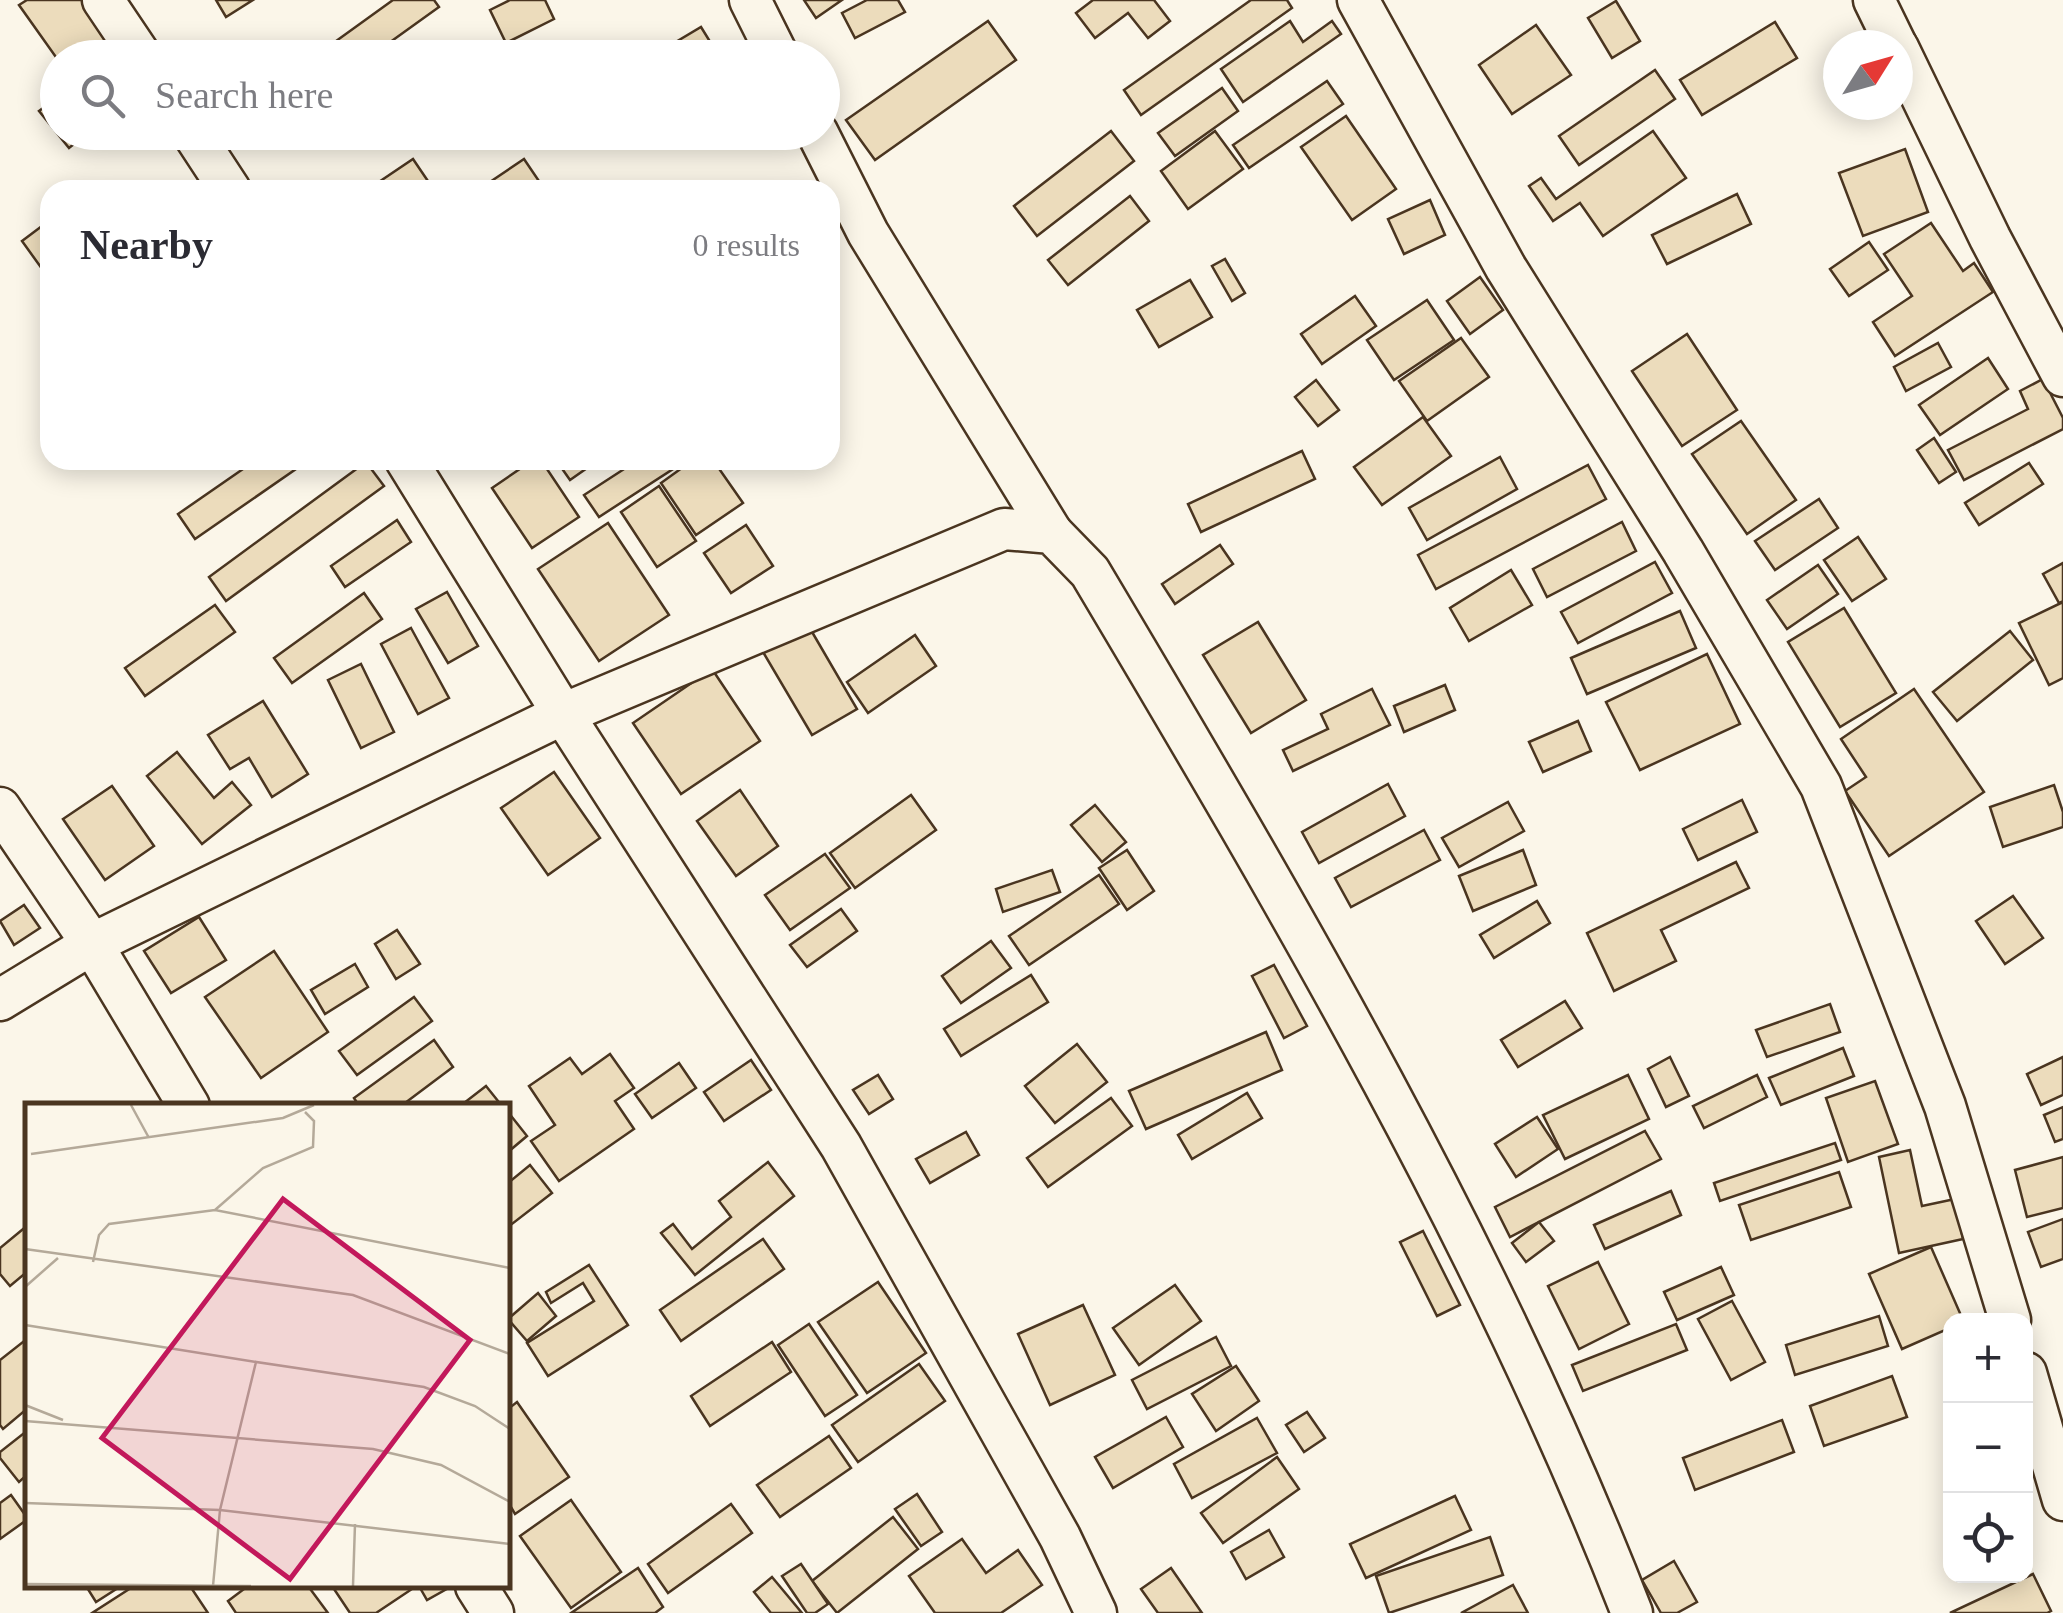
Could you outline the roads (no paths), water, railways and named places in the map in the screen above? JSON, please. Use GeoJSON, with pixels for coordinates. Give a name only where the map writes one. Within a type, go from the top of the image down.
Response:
{"type":"FeatureCollection","features":[{"type":"Feature","properties":{"kind":"street"},"geometry":{"type":"LineString","coordinates":[[103,0],[130,40]]}},
{"type":"Feature","properties":{"kind":"street"},"geometry":{"type":"LineString","coordinates":[[750,0],[770,40]]}},
{"type":"Feature","properties":{"kind":"street"},"geometry":{"type":"LineString","coordinates":[[1358,0],[1506,268],[1683,551],[1821,786],[1945,1106],[2008,1313]]}},
{"type":"Feature","properties":{"kind":"street"},"geometry":{"type":"LineString","coordinates":[[1874,0],[1889,30]]}},
{"type":"Feature","properties":{"kind":"street"},"geometry":{"type":"LineString","coordinates":[[1913,80],[2063,376]]}},
{"type":"Feature","properties":{"kind":"street"},"geometry":{"type":"LineString","coordinates":[[204,150],[223,180]]}},
{"type":"Feature","properties":{"kind":"street"},"geometry":{"type":"LineString","coordinates":[[826,150],[868,233],[1052,532],[1090,572],[1264,865],[1470,1248],[1610,1556],[1632,1613]]}},
{"type":"Feature","properties":{"kind":"street"},"geometry":{"type":"LineString","coordinates":[[412,470],[563,714],[842,1146],[1060,1537],[1096,1613]]}},
{"type":"Feature","properties":{"kind":"street"},"geometry":{"type":"LineString","coordinates":[[0,1000],[92,944],[563,714],[1004,529],[1052,532]]}},
{"type":"Feature","properties":{"kind":"street"},"geometry":{"type":"LineString","coordinates":[[0,808],[92,944],[187,1103]]}},
{"type":"Feature","properties":{"kind":"street"},"geometry":{"type":"LineString","coordinates":[[2033,1397],[2063,1500]]}},
{"type":"Feature","properties":{"kind":"street"},"geometry":{"type":"LineString","coordinates":[[477,1588],[493,1613]]}}]}
